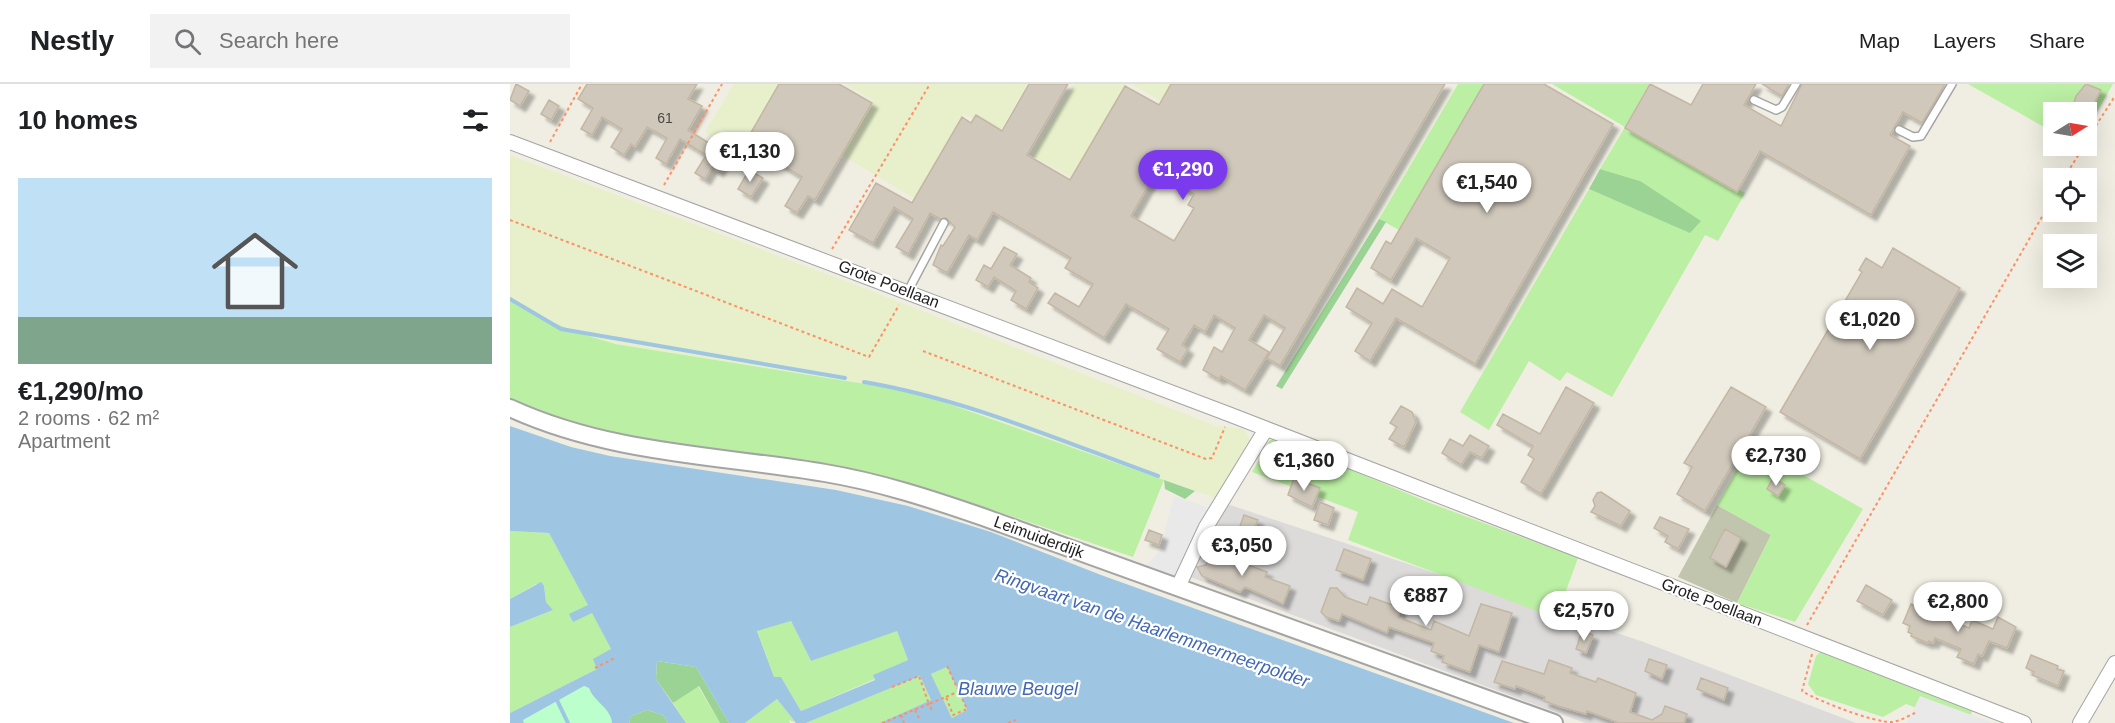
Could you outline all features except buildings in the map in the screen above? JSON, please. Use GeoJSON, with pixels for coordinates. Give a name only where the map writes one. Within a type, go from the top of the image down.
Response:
{"type":"FeatureCollection","features":[{"type":"Feature","properties":{"kind":"street","name":"Grote Poellaan"},"geometry":{"type":"LineString","coordinates":[[510,142],[906,290],[2024,723]]}},
{"type":"Feature","properties":{"kind":"street","name":"Leimuiderdijk"},"geometry":{"type":"LineString","coordinates":[[510,408],[563,429],[613,443],[789,473],[863,481],[914,494],[1554,723]]}},
{"type":"Feature","properties":{"kind":"street"},"geometry":{"type":"LineString","coordinates":[[1178,587],[1206,527],[1266,429]]}},
{"type":"Feature","properties":{"kind":"street"},"geometry":{"type":"LineString","coordinates":[[2080,723],[2115,663]]}},
{"type":"Feature","properties":{"kind":"lane"},"geometry":{"type":"LineString","coordinates":[[1754,100],[1776,110],[1782,107],[1796,84]]}},
{"type":"Feature","properties":{"kind":"lane"},"geometry":{"type":"LineString","coordinates":[[1899,130],[1913,137],[1921,136],[1952,84]]}},
{"type":"Feature","properties":{"kind":"lane"},"geometry":{"type":"LineString","coordinates":[[906,290],[944,223]]}},
{"type":"Feature","properties":{"kind":"path"},"geometry":{"type":"LineString","coordinates":[[544,155],[582,84]]}},
{"type":"Feature","properties":{"kind":"path"},"geometry":{"type":"LineString","coordinates":[[657,196],[722,84]]}},
{"type":"Feature","properties":{"kind":"path"},"geometry":{"type":"LineString","coordinates":[[826,260],[930,84]]}},
{"type":"Feature","properties":{"kind":"path"},"geometry":{"type":"LineString","coordinates":[[2097,124],[2115,96]]}},
{"type":"Feature","properties":{"kind":"path"},"geometry":{"type":"LineString","coordinates":[[1801,637],[2043,215]]}},
{"type":"Feature","properties":{"kind":"path"},"geometry":{"type":"LineString","coordinates":[[510,220],[870,357],[906,290]]}},
{"type":"Feature","properties":{"kind":"path"},"geometry":{"type":"LineString","coordinates":[[923,351],[1206,459],[1212,458],[1231,415]]}},
{"type":"Feature","properties":{"kind":"path"},"geometry":{"type":"LineString","coordinates":[[1815,642],[1802,691],[1836,709],[1890,723],[1915,713]]}},
{"type":"Feature","properties":{"kind":"path"},"geometry":{"type":"LineString","coordinates":[[595,668],[615,658]]}},
{"type":"Feature","properties":{"kind":"path"},"geometry":{"type":"LineString","coordinates":[[946,697],[953,715],[967,709],[947,666]]}},
{"type":"Feature","properties":{"kind":"path"},"geometry":{"type":"LineString","coordinates":[[892,687],[919,676],[933,712]]}},
{"type":"Feature","properties":{"kind":"path"},"geometry":{"type":"LineString","coordinates":[[882,723],[959,692]]}},
{"type":"Feature","properties":{"kind":"path"},"geometry":{"type":"LineString","coordinates":[[915,709],[919,718]]}},
{"type":"Feature","properties":{"kind":"path"},"geometry":{"type":"LineString","coordinates":[[901,715],[904,723]]}},
{"type":"Feature","properties":{"kind":"path"},"geometry":{"type":"LineString","coordinates":[[1008,723],[1016,720]]}},
{"type":"Feature","properties":{"kind":"shaded area"},"geometry":{"type":"Polygon","coordinates":[[[734,84],[780,84],[747,141],[737,153],[705,132],[734,84]]]}},
{"type":"Feature","properties":{"kind":"shaded area"},"geometry":{"type":"Polygon","coordinates":[[[845,84],[1027,84],[999,134],[963,114],[914,198],[840,154],[871,99],[845,84]]]}},
{"type":"Feature","properties":{"kind":"shaded area"},"geometry":{"type":"Polygon","coordinates":[[[1074,84],[1126,84],[1071,177],[1032,156],[1074,84]]]}},
{"type":"Feature","properties":{"kind":"shaded area"},"geometry":{"type":"Polygon","coordinates":[[[1131,84],[1171,84],[1161,101],[1131,84]]]}},
{"type":"Feature","properties":{"kind":"shaded area"},"geometry":{"type":"Polygon","coordinates":[[[510,155],[861,287],[1216,426],[1244,429],[1253,445],[1221,500],[915,392],[615,344],[575,333],[539,318],[510,300],[510,155]]]}},
{"type":"Feature","properties":{"kind":"shaded area"},"geometry":{"type":"Polygon","coordinates":[[[1174,496],[1212,509],[1175,576],[1146,565],[1159,552],[1174,496]]]}},
{"type":"Feature","properties":{"kind":"shaded area"},"geometry":{"type":"Polygon","coordinates":[[[1224,503],[1641,641],[1856,723],[1585,723],[1190,577],[1224,503]]]}},
{"type":"Feature","properties":{"kind":"shaded area"},"geometry":{"type":"Polygon","coordinates":[[[1717,505],[1771,535],[1737,603],[1678,577],[1717,505]]]}},
{"type":"Feature","properties":{"kind":"shaded area"},"geometry":{"type":"Polygon","coordinates":[[[1920,696],[1993,723],[1907,723],[1920,696]]]}},
{"type":"Feature","properties":{"kind":"green space"},"geometry":{"type":"Polygon","coordinates":[[[1458,84],[1485,84],[1401,231],[1379,219],[1458,84]]]}},
{"type":"Feature","properties":{"kind":"green space"},"geometry":{"type":"Polygon","coordinates":[[[1552,84],[1649,84],[1625,127],[1552,84]]]}},
{"type":"Feature","properties":{"kind":"green space"},"geometry":{"type":"Polygon","coordinates":[[[1968,84],[2113,84],[2097,112],[2097,102],[2043,102],[2043,126],[1968,84]]]}},
{"type":"Feature","properties":{"kind":"green space"},"geometry":{"type":"Polygon","coordinates":[[[1625,127],[1745,193],[1718,241],[1705,235],[1612,397],[1567,372],[1560,381],[1529,361],[1489,430],[1460,412],[1589,189],[1689,232],[1640,181],[1600,169],[1625,127]]]}},
{"type":"Feature","properties":{"kind":"green space"},"geometry":{"type":"Polygon","coordinates":[[[1600,169],[1640,181],[1701,221],[1690,233],[1589,189],[1600,169]]]}},
{"type":"Feature","properties":{"kind":"green space"},"geometry":{"type":"Polygon","coordinates":[[[1379,219],[1386,222],[1282,389],[1276,386],[1379,219]]]}},
{"type":"Feature","properties":{"kind":"green space"},"geometry":{"type":"Polygon","coordinates":[[[510,300],[561,326],[615,344],[915,392],[1164,480],[1133,557],[996,511],[899,484],[611,432],[541,415],[510,403],[510,300]]]}},
{"type":"Feature","properties":{"kind":"green space"},"geometry":{"type":"Polygon","coordinates":[[[1278,439],[1430,503],[1578,558],[1556,618],[1348,540],[1358,512],[1252,472],[1270,440],[1278,439]]]}},
{"type":"Feature","properties":{"kind":"green space"},"geometry":{"type":"Polygon","coordinates":[[[1751,445],[1863,509],[1795,622],[1737,603],[1771,535],[1717,505],[1751,445]]]}},
{"type":"Feature","properties":{"kind":"green space"},"geometry":{"type":"Polygon","coordinates":[[[1164,480],[1195,491],[1185,499],[1165,489],[1164,480]]]}},
{"type":"Feature","properties":{"kind":"green space"},"geometry":{"type":"Polygon","coordinates":[[[510,531],[549,533],[589,605],[573,621],[592,612],[611,649],[597,669],[510,713],[510,627],[553,610],[546,602],[544,586],[536,584],[510,599],[510,531]]]}},
{"type":"Feature","properties":{"kind":"green space"},"geometry":{"type":"Polygon","coordinates":[[[791,621],[811,661],[892,631],[897,631],[908,660],[874,675],[875,679],[801,711],[781,677],[774,677],[757,630],[791,621]]]}},
{"type":"Feature","properties":{"kind":"green space"},"geometry":{"type":"Polygon","coordinates":[[[1821,651],[1973,710],[1966,723],[1953,723],[1906,704],[1883,717],[1816,695],[1808,684],[1816,656],[1821,651]]]}},
{"type":"Feature","properties":{"kind":"green space"},"geometry":{"type":"Polygon","coordinates":[[[657,661],[696,667],[729,723],[720,723],[699,686],[673,703],[656,679],[657,661]]]}},
{"type":"Feature","properties":{"kind":"green space"},"geometry":{"type":"Polygon","coordinates":[[[947,667],[967,711],[952,718],[931,674],[947,667]]]}},
{"type":"Feature","properties":{"kind":"green space"},"geometry":{"type":"Polygon","coordinates":[[[920,676],[931,700],[880,723],[806,723],[920,676]]]}},
{"type":"Feature","properties":{"kind":"green space"},"geometry":{"type":"Polygon","coordinates":[[[584,686],[589,688],[606,709],[612,723],[524,723],[523,720],[584,686]]]}},
{"type":"Feature","properties":{"kind":"green space"},"geometry":{"type":"Polygon","coordinates":[[[698,686],[720,723],[686,723],[673,703],[698,686]]]}},
{"type":"Feature","properties":{"kind":"green space"},"geometry":{"type":"Polygon","coordinates":[[[777,699],[796,723],[789,720],[790,723],[745,723],[777,699]]]}},
{"type":"Feature","properties":{"kind":"green space"},"geometry":{"type":"Polygon","coordinates":[[[647,710],[663,715],[668,723],[629,723],[631,716],[647,710]]]}},
{"type":"Feature","properties":{"kind":"water"},"geometry":{"type":"Polygon","coordinates":[[[510,426],[571,447],[610,456],[836,490],[908,506],[991,532],[1101,575],[1514,723],[880,723],[931,700],[920,676],[806,723],[796,723],[777,699],[745,723],[729,723],[696,667],[657,661],[656,679],[686,723],[668,723],[663,715],[647,710],[631,716],[629,723],[612,723],[606,709],[589,688],[584,686],[523,720],[524,723],[510,723],[510,713],[597,669],[593,659],[611,649],[592,613],[573,622],[569,614],[588,605],[549,533],[510,531],[510,426]],[[791,621],[757,631],[774,677],[781,677],[801,711],[875,680],[873,675],[908,660],[897,631],[811,661],[791,621]],[[947,667],[931,674],[952,718],[967,710],[947,667]]]}},
{"type":"Feature","properties":{"kind":"water"},"geometry":{"type":"Polygon","coordinates":[[[541,582],[544,586],[546,602],[553,610],[510,627],[510,599],[541,582]]]}},
{"type":"Feature","properties":{"kind":"waterway"},"geometry":{"type":"LineString","coordinates":[[510,299],[561,329],[845,378]]}},
{"type":"Feature","properties":{"kind":"waterway"},"geometry":{"type":"LineString","coordinates":[[864,382],[902,389],[976,410],[1158,476]]}},
{"type":"Feature","properties":{"kind":"waterway"},"geometry":{"type":"LineString","coordinates":[[555,696],[568,723]]}},
{"type":"Feature","properties":{"kind":"water label","name":"Ringvaart van de Haarlemmermeerpolder"},"geometry":{"type":"Point","coordinates":[1152,628]}},
{"type":"Feature","properties":{"kind":"water label","name":"Blauwe Beugel"},"geometry":{"type":"Point","coordinates":[1018,689]}}]}
